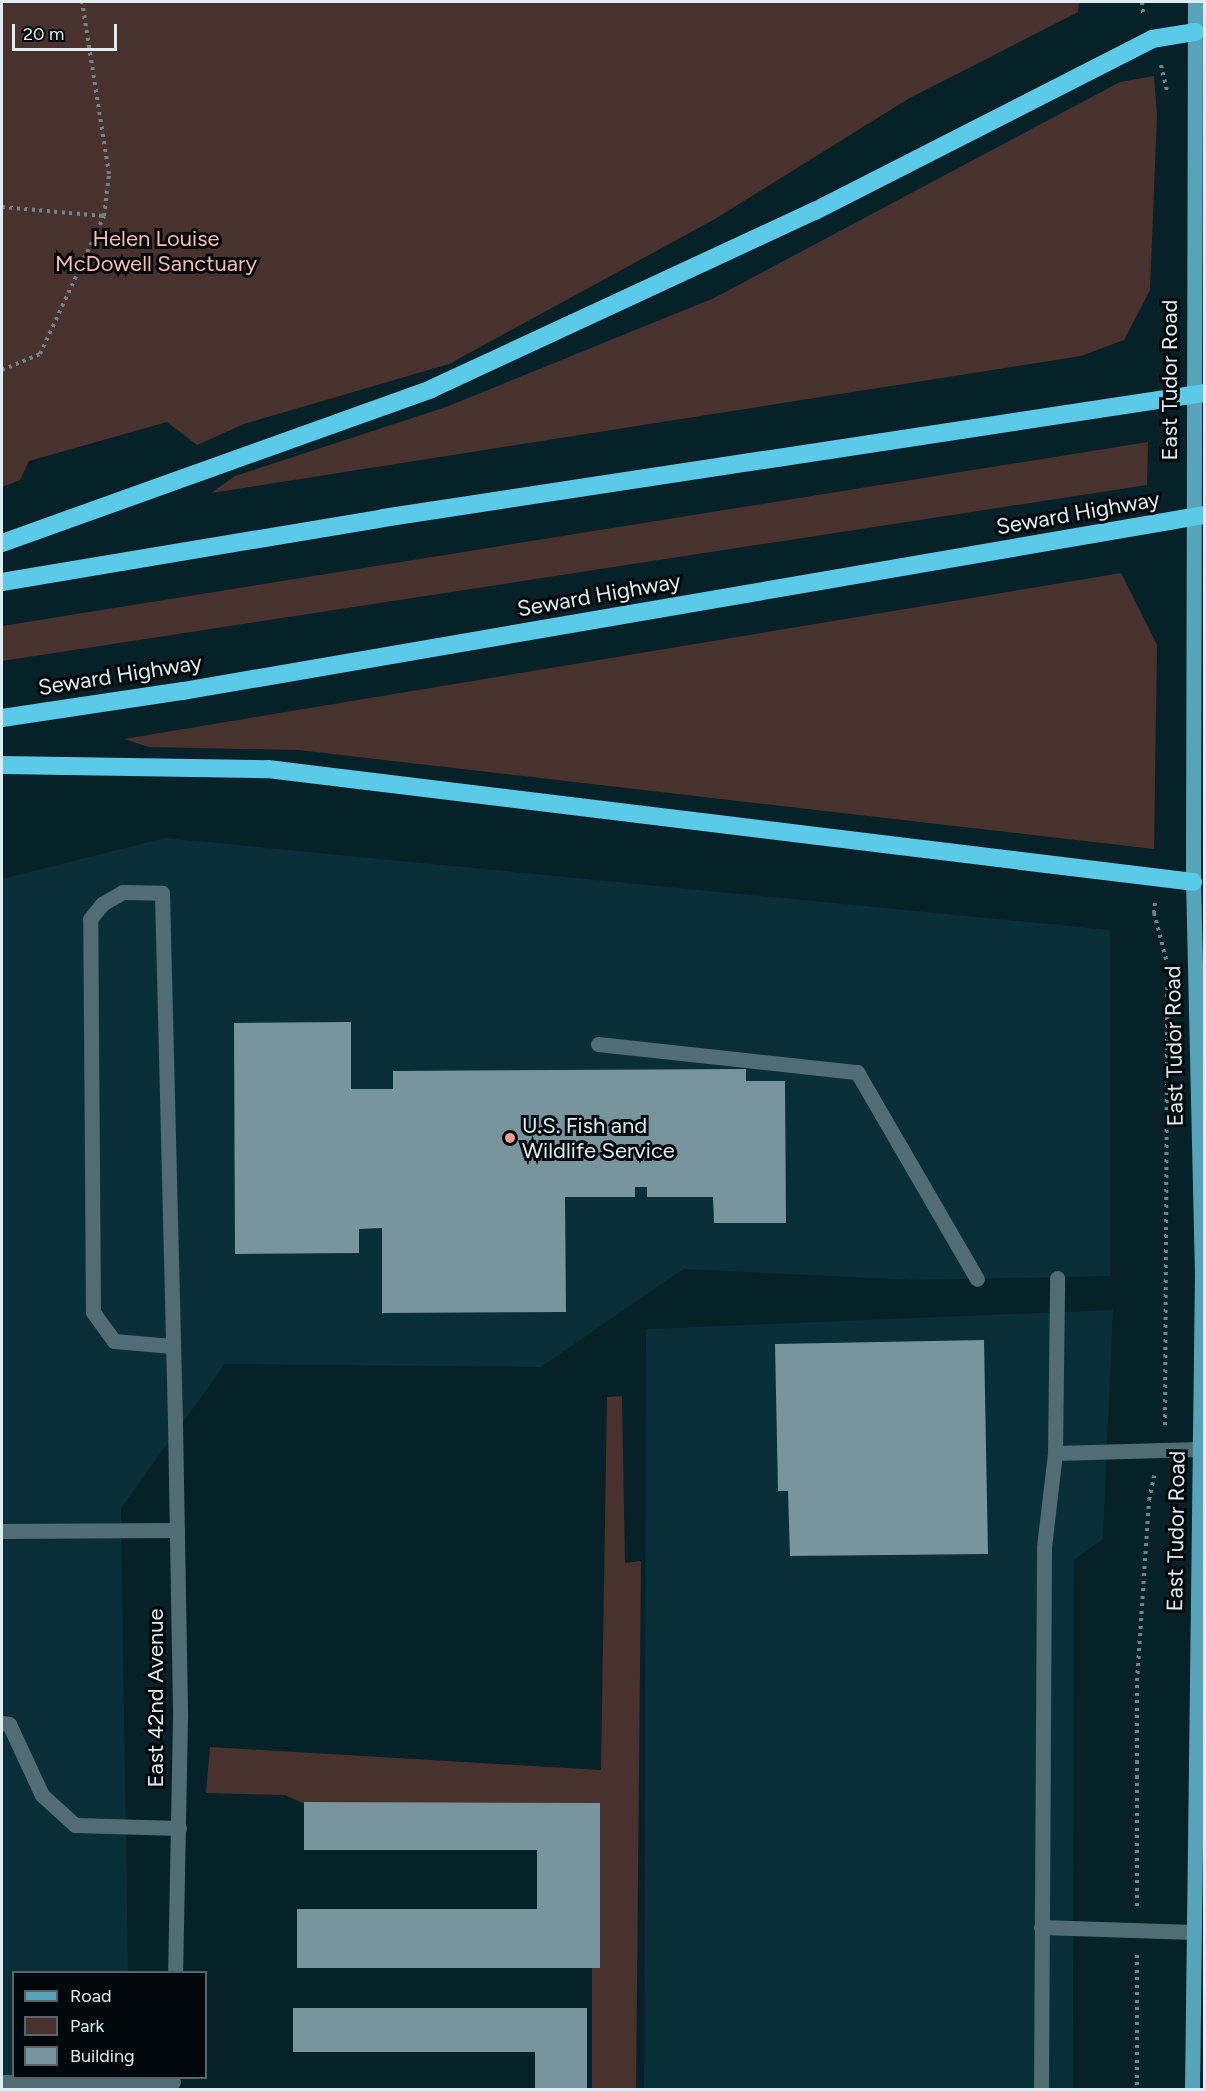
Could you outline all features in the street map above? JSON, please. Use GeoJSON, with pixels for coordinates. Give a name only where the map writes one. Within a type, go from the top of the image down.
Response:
{"type":"FeatureCollection","features":[{"type":"Feature","properties":{"kind":"highway"},"geometry":{"type":"LineString","coordinates":[[2,543],[431,389],[815,211],[1152,39],[1200,32]]}},
{"type":"Feature","properties":{"kind":"highway"},"geometry":{"type":"LineString","coordinates":[[2,582],[383,518],[1204,393]]}},
{"type":"Feature","properties":{"kind":"highway","name":"Seward Highway"},"geometry":{"type":"LineString","coordinates":[[2,718],[183,691],[1204,515]]}},
{"type":"Feature","properties":{"kind":"highway"},"geometry":{"type":"LineString","coordinates":[[2,765],[268,769],[1160,878],[1199,879]]}},
{"type":"Feature","properties":{"kind":"main road","name":"East Tudor Road"},"geometry":{"type":"LineString","coordinates":[[1192,2090],[1202,1275],[1199,879],[1192,598],[1192,282],[1200,32],[1195,2]]}},
{"type":"Feature","properties":{"kind":"street","name":"East 42nd Avenue"},"geometry":{"type":"LineString","coordinates":[[172,1346],[114,1341],[93,1312],[90,919],[102,904],[123,892],[162,893],[177,1530],[179,1828],[175,1971]]}},
{"type":"Feature","properties":{"kind":"street"},"geometry":{"type":"LineString","coordinates":[[598,1044],[857,1072],[977,1279]]}},
{"type":"Feature","properties":{"kind":"street"},"geometry":{"type":"LineString","coordinates":[[1041,2090],[1044,1547],[1055,1453],[1057,1278]]}},
{"type":"Feature","properties":{"kind":"street"},"geometry":{"type":"LineString","coordinates":[[1055,1453],[1199,1449]]}},
{"type":"Feature","properties":{"kind":"street"},"geometry":{"type":"LineString","coordinates":[[2,1531],[177,1530]]}},
{"type":"Feature","properties":{"kind":"street"},"geometry":{"type":"LineString","coordinates":[[2,1723],[9,1724],[42,1795],[75,1825],[179,1828]]}},
{"type":"Feature","properties":{"kind":"street"},"geometry":{"type":"LineString","coordinates":[[1041,1927],[1193,1932]]}},
{"type":"Feature","properties":{"kind":"street"},"geometry":{"type":"LineString","coordinates":[[2,2082],[173,2083]]}},
{"type":"Feature","properties":{"kind":"path"},"geometry":{"type":"LineString","coordinates":[[2,370],[40,354],[104,216],[109,174],[82,2]]}},
{"type":"Feature","properties":{"kind":"path"},"geometry":{"type":"LineString","coordinates":[[1142,2],[1169,100]]}},
{"type":"Feature","properties":{"kind":"path"},"geometry":{"type":"LineString","coordinates":[[2,207],[104,216]]}},
{"type":"Feature","properties":{"kind":"path"},"geometry":{"type":"LineString","coordinates":[[1160,878],[1154,913],[1167,965]]}},
{"type":"Feature","properties":{"kind":"path"},"geometry":{"type":"LineString","coordinates":[[1137,2090],[1137,1681],[1149,1500],[1165,1425],[1167,977]]}},
{"type":"Feature","properties":{"kind":"shaded area"},"geometry":{"type":"Polygon","coordinates":[[[165,838],[1110,930],[1110,1276],[911,1280],[683,1269],[541,1367],[225,1364],[121,1508],[128,1971],[12,1971],[12,2079],[129,2089],[2,2089],[2,879],[165,838]]]}},
{"type":"Feature","properties":{"kind":"shaded area"},"geometry":{"type":"Polygon","coordinates":[[[1113,1310],[1103,1539],[1074,1560],[1073,2089],[644,2090],[646,1329],[1113,1310]]]}},
{"type":"Feature","properties":{"kind":"green space","name":"Helen Louise McDowell Sanctuary"},"geometry":{"type":"Polygon","coordinates":[[[2,2],[1079,2],[1078,12],[908,99],[715,219],[449,364],[244,424],[197,445],[167,422],[29,461],[20,480],[2,487],[2,2]]]}},
{"type":"Feature","properties":{"kind":"green space"},"geometry":{"type":"Polygon","coordinates":[[[1154,76],[1157,115],[1150,290],[1124,340],[1081,356],[211,493],[235,476],[446,407],[714,298],[1120,82],[1154,76]]]}},
{"type":"Feature","properties":{"kind":"green space"},"geometry":{"type":"Polygon","coordinates":[[[1148,442],[1147,485],[2,661],[2,626],[1148,442]]]}},
{"type":"Feature","properties":{"kind":"green space"},"geometry":{"type":"Polygon","coordinates":[[[1121,573],[1157,645],[1154,849],[298,750],[149,747],[124,739],[1121,573]]]}},
{"type":"Feature","properties":{"kind":"green space"},"geometry":{"type":"Polygon","coordinates":[[[622,1396],[625,1563],[641,1561],[636,2089],[592,2089],[592,1815],[309,1806],[285,1795],[206,1793],[210,1747],[601,1770],[607,1397],[622,1396]]]}},
{"type":"Feature","properties":{"kind":"building","name":"U.S. Fish and Wildlife Service"},"geometry":{"type":"Polygon","coordinates":[[[351,1022],[351,1089],[393,1089],[393,1071],[746,1069],[746,1081],[785,1081],[786,1223],[714,1223],[713,1197],[647,1197],[647,1187],[635,1187],[635,1197],[565,1197],[566,1312],[382,1313],[382,1228],[359,1229],[359,1253],[235,1254],[234,1023],[351,1022]]]}},
{"type":"Feature","properties":{"kind":"building"},"geometry":{"type":"Polygon","coordinates":[[[984,1340],[988,1554],[790,1556],[788,1491],[778,1491],[775,1344],[984,1340]]]}},
{"type":"Feature","properties":{"kind":"building"},"geometry":{"type":"Polygon","coordinates":[[[304,1802],[600,1803],[600,1968],[297,1968],[297,1909],[537,1909],[537,1850],[304,1850],[304,1802]]]}},
{"type":"Feature","properties":{"kind":"building"},"geometry":{"type":"Polygon","coordinates":[[[293,2008],[587,2008],[587,2090],[535,2090],[535,2052],[293,2052],[293,2008]]]}},
{"type":"Feature","properties":{"kind":"place","name":"U.S. Fish and Wildlife Service"},"geometry":{"type":"Point","coordinates":[510,1138]}}]}
